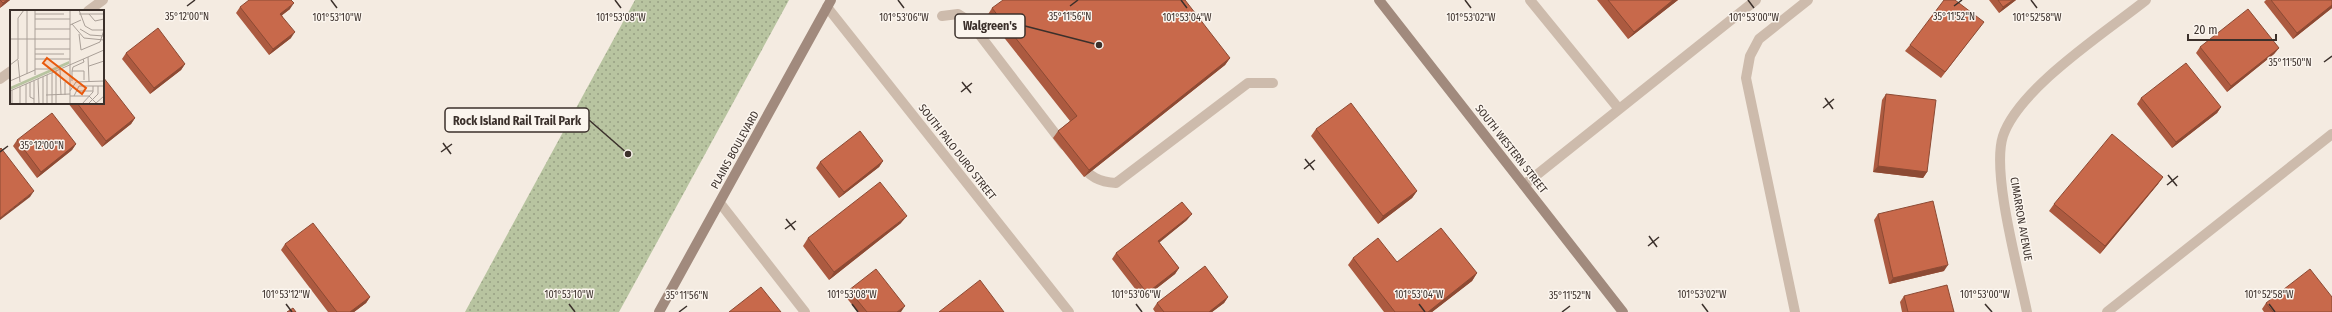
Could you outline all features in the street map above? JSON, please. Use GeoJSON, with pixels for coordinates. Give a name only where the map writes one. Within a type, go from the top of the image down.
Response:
{"type":"FeatureCollection","features":[{"type":"Feature","properties":{"kind":"main road","name":"SOUTH WESTERN STREET"},"geometry":{"type":"LineString","coordinates":[[1379,0],[1623,312]]}},
{"type":"Feature","properties":{"kind":"main road","name":"PLAINS BOULEVARD"},"geometry":{"type":"LineString","coordinates":[[659,312],[829,3]]}},
{"type":"Feature","properties":{"kind":"street"},"geometry":{"type":"LineString","coordinates":[[89,10],[102,0]]}},
{"type":"Feature","properties":{"kind":"street"},"geometry":{"type":"LineString","coordinates":[[1530,0],[1619,109]]}},
{"type":"Feature","properties":{"kind":"street"},"geometry":{"type":"LineString","coordinates":[[1524,185],[1756,0]]}},
{"type":"Feature","properties":{"kind":"street"},"geometry":{"type":"LineString","coordinates":[[1795,312],[1746,78],[1750,56],[1759,39],[1808,0]]}},
{"type":"Feature","properties":{"kind":"street","name":"CIMARRON AVENUE"},"geometry":{"type":"LineString","coordinates":[[2027,312],[2004,202],[2001,167],[2003,136],[2019,108],[2038,86],[2146,0]]}},
{"type":"Feature","properties":{"kind":"street","name":"SOUTH PALO DURO STREET"},"geometry":{"type":"LineString","coordinates":[[829,3],[1069,312]]}},
{"type":"Feature","properties":{"kind":"street"},"geometry":{"type":"LineString","coordinates":[[942,16],[958,14],[969,21],[1072,155],[1088,174],[1101,182],[1116,183],[1248,83],[1273,83]]}},
{"type":"Feature","properties":{"kind":"street"},"geometry":{"type":"LineString","coordinates":[[0,79],[10,72]]}},
{"type":"Feature","properties":{"kind":"street"},"geometry":{"type":"LineString","coordinates":[[2107,312],[2332,134]]}},
{"type":"Feature","properties":{"kind":"street"},"geometry":{"type":"LineString","coordinates":[[720,203],[806,312]]}},
{"type":"Feature","properties":{"kind":"green space"},"geometry":{"type":"Polygon","coordinates":[[[635,0],[789,0],[619,312],[465,312],[635,0]]]}},
{"type":"Feature","properties":{"kind":"building"},"geometry":{"type":"Polygon","coordinates":[[[0,0],[7,0],[3,3],[0,0]]]}},
{"type":"Feature","properties":{"kind":"building"},"geometry":{"type":"Polygon","coordinates":[[[249,0],[291,0],[294,3],[280,14],[295,32],[273,49],[240,7],[249,0]]]}},
{"type":"Feature","properties":{"kind":"building"},"geometry":{"type":"Polygon","coordinates":[[[1003,0],[1185,0],[1230,58],[1089,170],[1058,131],[1077,116],[992,8],[1003,0]]]}},
{"type":"Feature","properties":{"kind":"building"},"geometry":{"type":"Polygon","coordinates":[[[1608,0],[1673,0],[1634,32],[1608,0]]]}},
{"type":"Feature","properties":{"kind":"building"},"geometry":{"type":"Polygon","coordinates":[[[1944,0],[1955,0],[1984,22],[1945,72],[1910,45],[1944,0]]]}},
{"type":"Feature","properties":{"kind":"building"},"geometry":{"type":"Polygon","coordinates":[[[1998,0],[2013,0],[2003,7],[1998,0]]]}},
{"type":"Feature","properties":{"kind":"building"},"geometry":{"type":"Polygon","coordinates":[[[2271,0],[2332,0],[2332,5],[2297,33],[2271,0]]]}},
{"type":"Feature","properties":{"kind":"building"},"geometry":{"type":"Polygon","coordinates":[[[2248,9],[2279,48],[2231,86],[2200,47],[2248,9]]]}},
{"type":"Feature","properties":{"kind":"building"},"geometry":{"type":"Polygon","coordinates":[[[158,28],[185,64],[154,88],[126,53],[158,28]]]}},
{"type":"Feature","properties":{"kind":"building"},"geometry":{"type":"Polygon","coordinates":[[[2186,63],[2221,107],[2176,142],[2141,98],[2186,63]]]}},
{"type":"Feature","properties":{"kind":"building"},"geometry":{"type":"Polygon","coordinates":[[[104,78],[135,118],[106,141],[78,104],[104,104],[104,78]]]}},
{"type":"Feature","properties":{"kind":"building"},"geometry":{"type":"Polygon","coordinates":[[[1886,94],[1936,100],[1927,172],[1878,166],[1886,94]]]}},
{"type":"Feature","properties":{"kind":"building"},"geometry":{"type":"Polygon","coordinates":[[[1351,103],[1417,191],[1383,216],[1316,129],[1351,103]]]}},
{"type":"Feature","properties":{"kind":"building"},"geometry":{"type":"Polygon","coordinates":[[[52,113],[76,144],[41,172],[17,140],[52,113]]]}},
{"type":"Feature","properties":{"kind":"building"},"geometry":{"type":"Polygon","coordinates":[[[860,131],[883,161],[844,192],[820,162],[860,131]]]}},
{"type":"Feature","properties":{"kind":"building"},"geometry":{"type":"Polygon","coordinates":[[[2112,134],[2163,177],[2105,246],[2054,204],[2112,134]]]}},
{"type":"Feature","properties":{"kind":"building"},"geometry":{"type":"Polygon","coordinates":[[[1,148],[34,191],[0,218],[0,149],[1,148]]]}},
{"type":"Feature","properties":{"kind":"building"},"geometry":{"type":"Polygon","coordinates":[[[880,182],[907,216],[834,272],[808,238],[880,182]]]}},
{"type":"Feature","properties":{"kind":"building"},"geometry":{"type":"Polygon","coordinates":[[[1933,201],[1948,265],[1893,278],[1878,214],[1933,201]]]}},
{"type":"Feature","properties":{"kind":"building"},"geometry":{"type":"Polygon","coordinates":[[[1182,202],[1192,214],[1158,241],[1179,268],[1147,293],[1116,253],[1182,202]]]}},
{"type":"Feature","properties":{"kind":"building"},"geometry":{"type":"Polygon","coordinates":[[[313,223],[370,297],[350,312],[337,312],[285,244],[313,223]]]}},
{"type":"Feature","properties":{"kind":"building"},"geometry":{"type":"Polygon","coordinates":[[[1441,228],[1477,273],[1428,312],[1395,312],[1353,258],[1378,238],[1397,262],[1441,228]]]}},
{"type":"Feature","properties":{"kind":"building"},"geometry":{"type":"Polygon","coordinates":[[[1205,266],[1228,297],[1209,312],[1164,312],[1157,303],[1205,266]]]}},
{"type":"Feature","properties":{"kind":"building"},"geometry":{"type":"Polygon","coordinates":[[[876,269],[905,306],[897,312],[867,312],[849,290],[876,269]]]}},
{"type":"Feature","properties":{"kind":"building"},"geometry":{"type":"Polygon","coordinates":[[[2310,269],[2332,297],[2332,312],[2273,312],[2266,303],[2310,269]]]}},
{"type":"Feature","properties":{"kind":"building"},"geometry":{"type":"Polygon","coordinates":[[[980,280],[1004,312],[939,312],[980,280]]]}},
{"type":"Feature","properties":{"kind":"building"},"geometry":{"type":"Polygon","coordinates":[[[1947,285],[1954,312],[1908,312],[1904,296],[1947,285]]]}},
{"type":"Feature","properties":{"kind":"building"},"geometry":{"type":"Polygon","coordinates":[[[761,287],[781,312],[729,312],[761,287]]]}},
{"type":"Feature","properties":{"kind":"building"},"geometry":{"type":"Polygon","coordinates":[[[293,308],[296,312],[287,312],[293,308]]]}},
{"type":"Feature","properties":{"kind":"place","name":"Walgreen's"},"geometry":{"type":"Point","coordinates":[1099,45]}},
{"type":"Feature","properties":{"kind":"place","name":"Rock Island Rail Trail Park"},"geometry":{"type":"Point","coordinates":[628,154]}}]}
